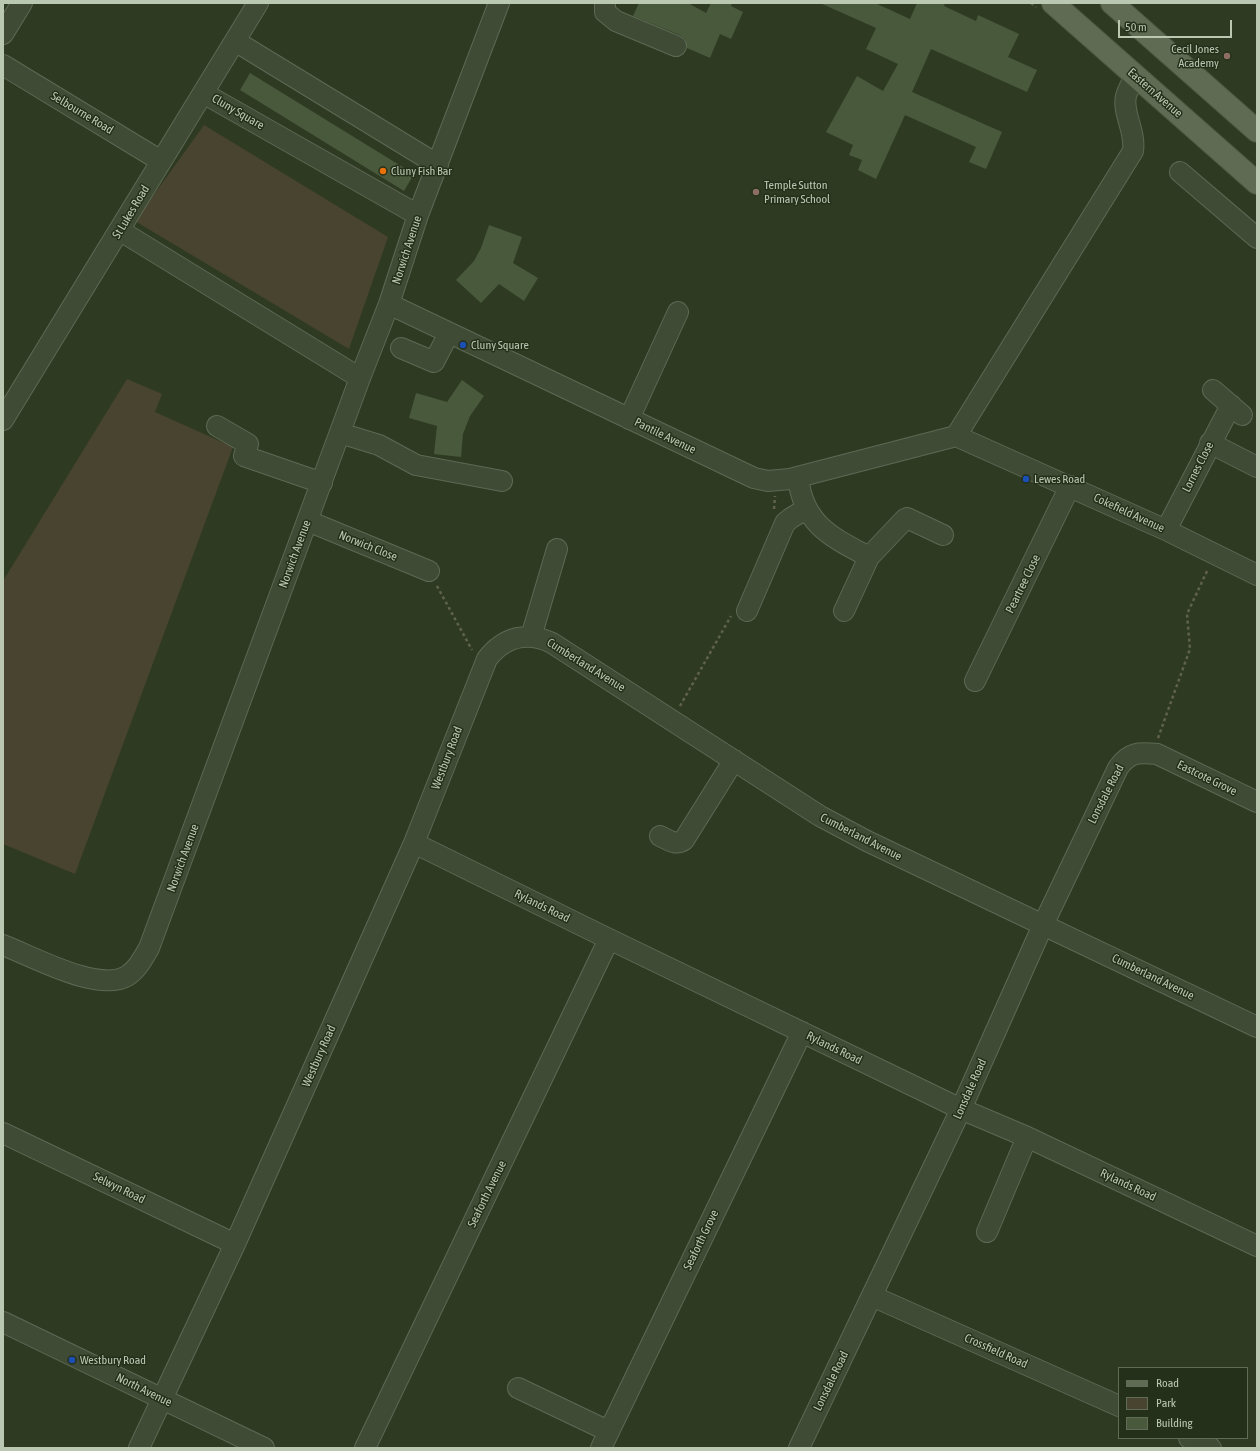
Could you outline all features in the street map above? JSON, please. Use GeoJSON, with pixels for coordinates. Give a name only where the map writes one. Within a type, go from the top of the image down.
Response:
{"type":"FeatureCollection","features":[{"type":"Feature","properties":{"kind":"main road","name":"Eastern Avenue"},"geometry":{"type":"LineString","coordinates":[[1053,3],[1257,183]]}},
{"type":"Feature","properties":{"kind":"main road"},"geometry":{"type":"LineString","coordinates":[[1112,3],[1257,131]]}},
{"type":"Feature","properties":{"kind":"street"},"geometry":{"type":"LineString","coordinates":[[3,34],[22,3]]}},
{"type":"Feature","properties":{"kind":"street","name":"St Lukes Road"},"geometry":{"type":"LineString","coordinates":[[3,420],[258,3]]}},
{"type":"Feature","properties":{"kind":"street","name":"Norwich Avenue"},"geometry":{"type":"LineString","coordinates":[[3,944],[77,975],[94,980],[110,981],[126,976],[140,964],[152,940],[360,378],[389,304],[418,215],[499,3]]}},
{"type":"Feature","properties":{"kind":"street"},"geometry":{"type":"LineString","coordinates":[[605,3],[605,12],[616,21],[676,46]]}},
{"type":"Feature","properties":{"kind":"street"},"geometry":{"type":"LineString","coordinates":[[235,41],[438,165]]}},
{"type":"Feature","properties":{"kind":"street","name":"Selbourne Road"},"geometry":{"type":"LineString","coordinates":[[3,65],[161,161]]}},
{"type":"Feature","properties":{"kind":"street"},"geometry":{"type":"LineString","coordinates":[[956,436],[1133,152],[1134,140],[1125,106],[1126,96],[1136,76]]}},
{"type":"Feature","properties":{"kind":"street","name":"Cluny Square"},"geometry":{"type":"LineString","coordinates":[[203,93],[418,215]]}},
{"type":"Feature","properties":{"kind":"street"},"geometry":{"type":"LineString","coordinates":[[1180,172],[1257,238]]}},
{"type":"Feature","properties":{"kind":"street"},"geometry":{"type":"LineString","coordinates":[[119,230],[360,378]]}},
{"type":"Feature","properties":{"kind":"street","name":"Pantile Avenue"},"geometry":{"type":"LineString","coordinates":[[389,304],[754,478],[768,481],[798,477],[956,436]]}},
{"type":"Feature","properties":{"kind":"street"},"geometry":{"type":"LineString","coordinates":[[629,419],[678,312]]}},
{"type":"Feature","properties":{"kind":"street"},"geometry":{"type":"LineString","coordinates":[[401,348],[434,362],[449,333]]}},
{"type":"Feature","properties":{"kind":"street","name":"Lornes Close"},"geometry":{"type":"LineString","coordinates":[[1166,530],[1210,444],[1236,410],[1213,390]]}},
{"type":"Feature","properties":{"kind":"street"},"geometry":{"type":"LineString","coordinates":[[217,426],[248,444],[244,456],[322,483]]}},
{"type":"Feature","properties":{"kind":"street"},"geometry":{"type":"LineString","coordinates":[[340,433],[379,445],[416,465],[502,481]]}},
{"type":"Feature","properties":{"kind":"street","name":"Cokefield Avenue"},"geometry":{"type":"LineString","coordinates":[[956,436],[1166,530],[1257,575]]}},
{"type":"Feature","properties":{"kind":"street"},"geometry":{"type":"LineString","coordinates":[[1210,444],[1257,467]]}},
{"type":"Feature","properties":{"kind":"street"},"geometry":{"type":"LineString","coordinates":[[798,477],[799,487],[806,509],[815,522],[823,531],[869,557]]}},
{"type":"Feature","properties":{"kind":"street","name":"Peartree Close"},"geometry":{"type":"LineString","coordinates":[[975,681],[1070,486]]}},
{"type":"Feature","properties":{"kind":"street"},"geometry":{"type":"LineString","coordinates":[[747,611],[785,524],[791,518],[806,509]]}},
{"type":"Feature","properties":{"kind":"street"},"geometry":{"type":"LineString","coordinates":[[844,611],[869,557],[907,518],[943,535]]}},
{"type":"Feature","properties":{"kind":"street","name":"Norwich Close"},"geometry":{"type":"LineString","coordinates":[[308,521],[429,571]]}},
{"type":"Feature","properties":{"kind":"street"},"geometry":{"type":"LineString","coordinates":[[531,637],[557,549]]}},
{"type":"Feature","properties":{"kind":"street","name":"Cumberland Avenue"},"geometry":{"type":"LineString","coordinates":[[485,664],[495,648],[504,642],[515,637],[542,638],[820,816],[867,841],[1257,1027]]}},
{"type":"Feature","properties":{"kind":"street","name":"Westbury Road"},"geometry":{"type":"LineString","coordinates":[[139,1448],[235,1244],[414,843],[485,664]]}},
{"type":"Feature","properties":{"kind":"street","name":"Eastcote Grove"},"geometry":{"type":"LineString","coordinates":[[1154,753],[1257,802]]}},
{"type":"Feature","properties":{"kind":"street","name":"Lonsdale Road"},"geometry":{"type":"LineString","coordinates":[[799,1448],[962,1109],[1043,925],[1118,768],[1124,759],[1133,754],[1154,753]]}},
{"type":"Feature","properties":{"kind":"street"},"geometry":{"type":"LineString","coordinates":[[660,836],[677,843],[684,840],[734,760]]}},
{"type":"Feature","properties":{"kind":"street","name":"Rylands Road"},"geometry":{"type":"LineString","coordinates":[[414,843],[609,939],[962,1109],[1027,1137],[1257,1246]]}},
{"type":"Feature","properties":{"kind":"street","name":"Seaforth Avenue"},"geometry":{"type":"LineString","coordinates":[[365,1448],[609,939]]}},
{"type":"Feature","properties":{"kind":"street","name":"Seaforth Grove"},"geometry":{"type":"LineString","coordinates":[[605,1439],[802,1032]]}},
{"type":"Feature","properties":{"kind":"street","name":"Selwyn Road"},"geometry":{"type":"LineString","coordinates":[[3,1133],[235,1244]]}},
{"type":"Feature","properties":{"kind":"street"},"geometry":{"type":"LineString","coordinates":[[987,1232],[1027,1137]]}},
{"type":"Feature","properties":{"kind":"street","name":"Crossfield Road"},"geometry":{"type":"LineString","coordinates":[[872,1296],[1118,1406]]}},
{"type":"Feature","properties":{"kind":"street","name":"North Avenue"},"geometry":{"type":"LineString","coordinates":[[3,1322],[264,1448]]}},
{"type":"Feature","properties":{"kind":"street"},"geometry":{"type":"LineString","coordinates":[[518,1388],[605,1439]]}},
{"type":"Feature","properties":{"kind":"street"},"geometry":{"type":"LineString","coordinates":[[1191,1439],[1211,1448]]}},
{"type":"Feature","properties":{"kind":"path"},"geometry":{"type":"LineString","coordinates":[[1154,753],[1190,649],[1187,614],[1215,554]]}},
{"type":"Feature","properties":{"kind":"path"},"geometry":{"type":"LineString","coordinates":[[429,571],[485,664]]}},
{"type":"Feature","properties":{"kind":"green space"},"geometry":{"type":"Polygon","coordinates":[[[204,125],[388,237],[349,349],[135,221],[204,125]]]}},
{"type":"Feature","properties":{"kind":"green space"},"geometry":{"type":"Polygon","coordinates":[[[127,379],[162,394],[155,412],[233,447],[75,874],[3,844],[3,581],[127,379]]]}},
{"type":"Feature","properties":{"kind":"building"},"geometry":{"type":"Polygon","coordinates":[[[639,3],[688,3],[706,13],[711,3],[732,3],[731,6],[743,12],[731,39],[720,34],[710,58],[687,48],[685,39],[680,35],[633,16],[639,3]]]}},
{"type":"Feature","properties":{"kind":"building"},"geometry":{"type":"Polygon","coordinates":[[[820,3],[875,3],[910,19],[917,3],[945,3],[944,6],[976,21],[978,15],[1019,34],[1008,57],[1037,70],[1027,92],[931,49],[912,92],[1002,132],[986,169],[969,162],[976,147],[905,115],[876,179],[858,170],[862,160],[849,155],[853,145],[826,132],[857,76],[883,91],[898,64],[866,49],[876,28],[820,3]]]}},
{"type":"Feature","properties":{"kind":"building"},"geometry":{"type":"Polygon","coordinates":[[[250,73],[414,174],[404,191],[240,90],[250,73]]]}},
{"type":"Feature","properties":{"kind":"building"},"geometry":{"type":"Polygon","coordinates":[[[489,225],[522,237],[513,263],[538,278],[524,301],[499,284],[481,303],[456,280],[474,261],[481,248],[489,225]]]}},
{"type":"Feature","properties":{"kind":"building"},"geometry":{"type":"Polygon","coordinates":[[[462,380],[484,396],[470,416],[463,434],[461,457],[434,454],[437,426],[409,418],[416,393],[447,402],[462,380]]]}},
{"type":"Feature","properties":{"kind":"place","name":"Cecil Jones Academy"},"geometry":{"type":"Point","coordinates":[1227,56]}},
{"type":"Feature","properties":{"kind":"place","name":"Cluny Fish Bar"},"geometry":{"type":"Point","coordinates":[383,171]}},
{"type":"Feature","properties":{"kind":"place","name":"Temple Sutton Primary School"},"geometry":{"type":"Point","coordinates":[756,192]}},
{"type":"Feature","properties":{"kind":"place","name":"Cluny Square"},"geometry":{"type":"Point","coordinates":[463,345]}},
{"type":"Feature","properties":{"kind":"place","name":"Lewes Road"},"geometry":{"type":"Point","coordinates":[1026,479]}},
{"type":"Feature","properties":{"kind":"place","name":"Westbury Road"},"geometry":{"type":"Point","coordinates":[72,1360]}}]}
